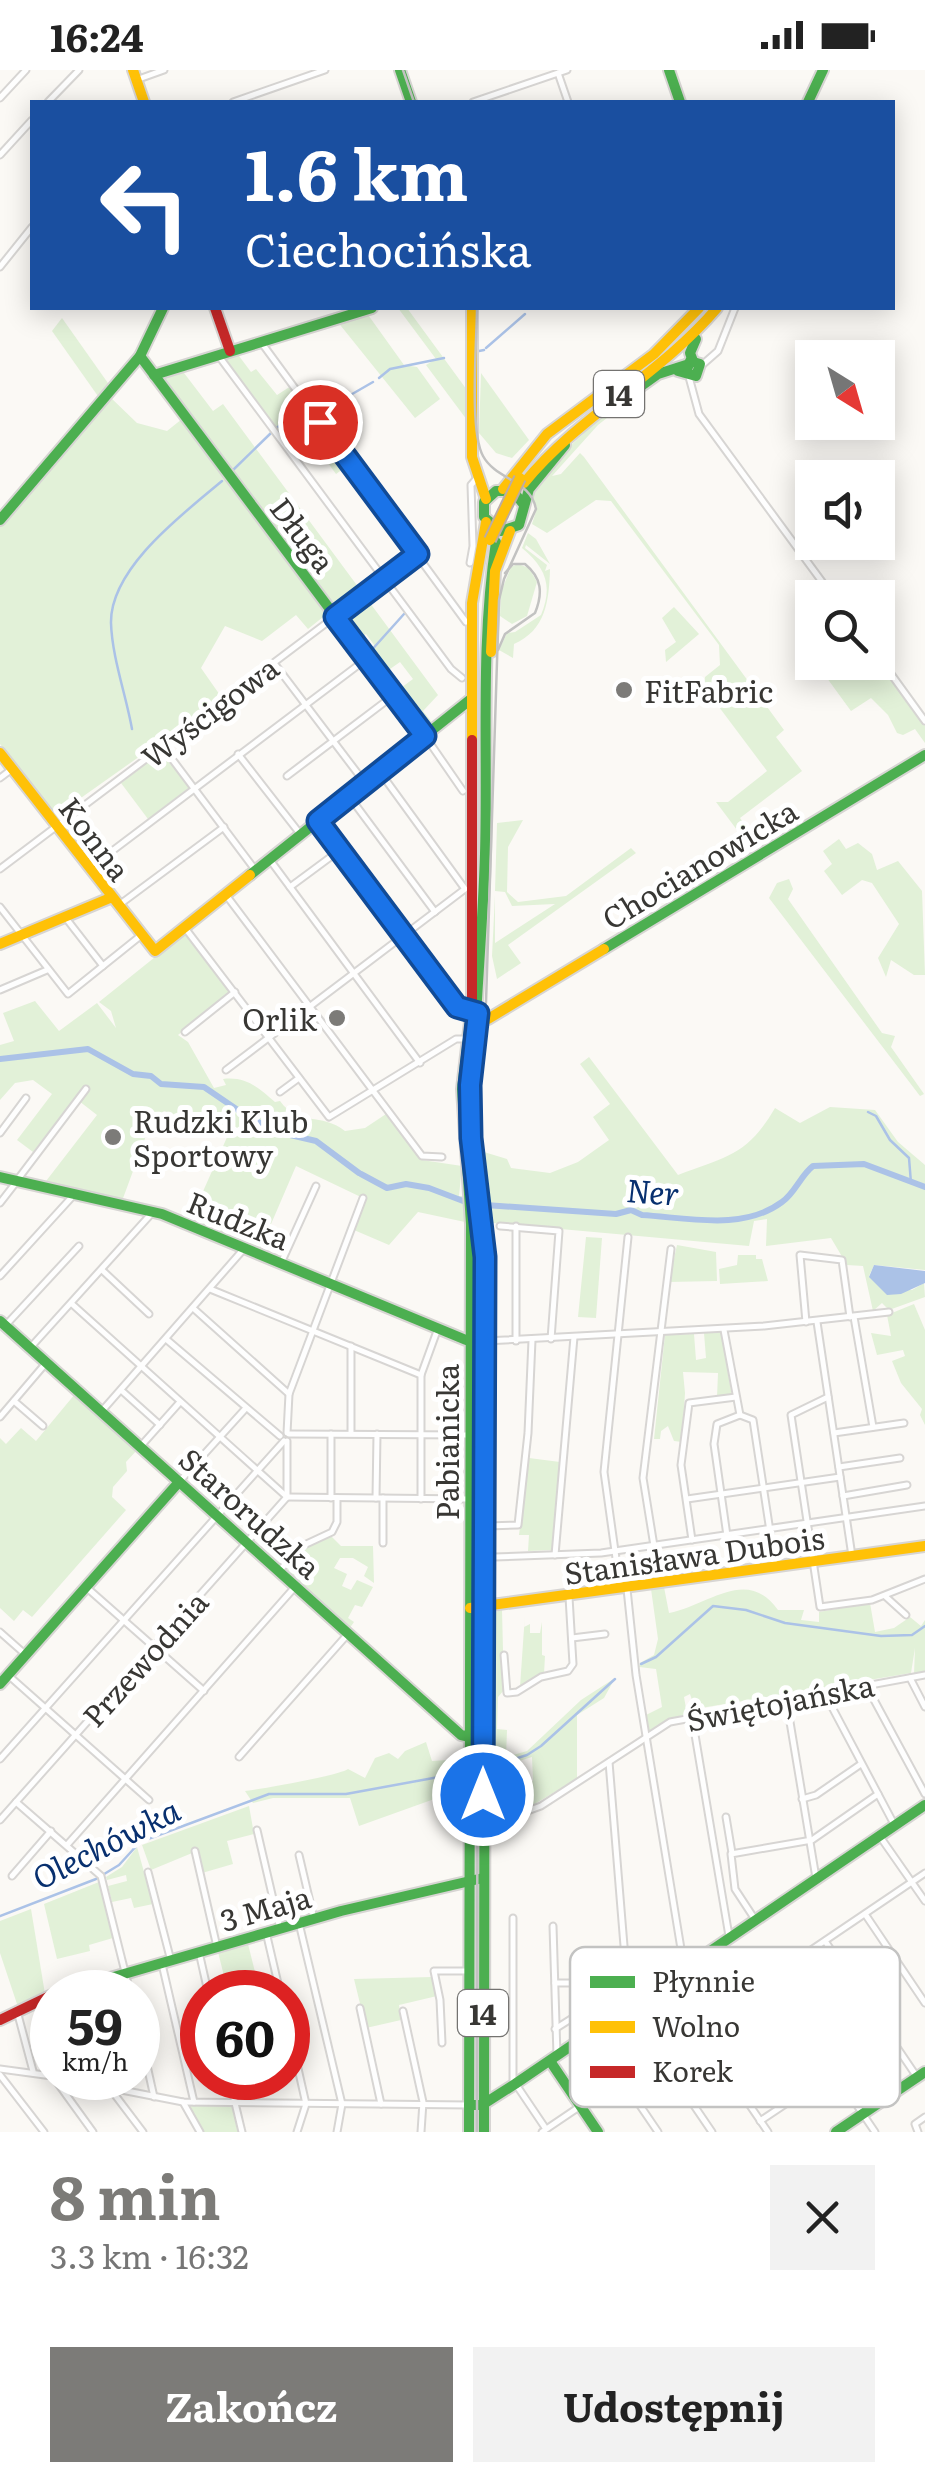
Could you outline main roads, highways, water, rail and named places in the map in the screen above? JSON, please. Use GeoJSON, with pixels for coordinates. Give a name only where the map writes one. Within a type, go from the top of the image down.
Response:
{"type":"FeatureCollection","features":[{"type":"Feature","properties":{"kind":"water"},"geometry":{"type":"Polygon","coordinates":[[[874,1265],[925,1271],[925,1283],[901,1294],[887,1295],[869,1277],[874,1265]]]}},
{"type":"Feature","properties":{"kind":"waterway"},"geometry":{"type":"LineString","coordinates":[[486,348],[525,314]]}},
{"type":"Feature","properties":{"kind":"waterway"},"geometry":{"type":"LineString","coordinates":[[479,351],[484,350]]}},
{"type":"Feature","properties":{"kind":"waterway"},"geometry":{"type":"LineString","coordinates":[[379,378],[390,369],[444,358]]}},
{"type":"Feature","properties":{"kind":"waterway"},"geometry":{"type":"LineString","coordinates":[[311,405],[347,397],[373,382]]}},
{"type":"Feature","properties":{"kind":"waterway"},"geometry":{"type":"LineString","coordinates":[[275,429],[305,407]]}},
{"type":"Feature","properties":{"kind":"waterway"},"geometry":{"type":"LineString","coordinates":[[231,472],[271,433]]}},
{"type":"Feature","properties":{"kind":"waterway"},"geometry":{"type":"LineString","coordinates":[[132,729],[112,636],[114,602],[123,582],[152,543],[222,481]]}},
{"type":"Feature","properties":{"kind":"waterway"},"geometry":{"type":"LineString","coordinates":[[369,653],[404,614]]}},
{"type":"Feature","properties":{"kind":"waterway","name":"Ner"},"geometry":{"type":"LineString","coordinates":[[0,1059],[88,1049],[133,1074],[151,1076],[161,1084],[204,1087],[251,1119],[316,1141],[359,1173]]}},
{"type":"Feature","properties":{"kind":"waterway"},"geometry":{"type":"LineString","coordinates":[[868,1112],[876,1116],[890,1140],[909,1158],[911,1183]]}},
{"type":"Feature","properties":{"kind":"waterway","name":"Ner"},"geometry":{"type":"LineString","coordinates":[[361,1174],[387,1188],[406,1184],[429,1188],[471,1204],[616,1214],[631,1210],[642,1215],[715,1220],[733,1220],[767,1211],[787,1198],[813,1166],[864,1164],[925,1187]]}},
{"type":"Feature","properties":{"kind":"waterway","name":"Olechówka"},"geometry":{"type":"LineString","coordinates":[[641,1664],[656,1657],[713,1606],[746,1610],[785,1623],[881,1636],[912,1635],[925,1626]]}},
{"type":"Feature","properties":{"kind":"waterway","name":"Olechówka"},"geometry":{"type":"LineString","coordinates":[[489,1767],[527,1755],[541,1746],[615,1679]]}},
{"type":"Feature","properties":{"kind":"waterway","name":"Olechówka"},"geometry":{"type":"LineString","coordinates":[[0,1916],[96,1879],[119,1865],[140,1842],[269,1794],[346,1794],[466,1772]]}},
{"type":"Feature","properties":{"kind":"tram line"},"geometry":{"type":"LineString","coordinates":[[403,70],[413,100]]}},
{"type":"Feature","properties":{"kind":"tram line"},"geometry":{"type":"LineString","coordinates":[[477,310],[475,407],[479,444],[489,464],[527,492],[536,509],[504,579],[499,600],[486,1002],[476,1075],[476,1143],[488,1216],[478,1267],[477,2132]]}},
{"type":"Feature","properties":{"kind":"tram line"},"geometry":{"type":"LineString","coordinates":[[498,650],[505,634],[535,613],[540,592],[538,580],[525,564],[513,564],[505,573]]}},
{"type":"Feature","properties":{"kind":"place","name":"FitFabric"},"geometry":{"type":"Point","coordinates":[624,690]}},
{"type":"Feature","properties":{"kind":"place","name":"Orlik"},"geometry":{"type":"Point","coordinates":[337,1018]}},
{"type":"Feature","properties":{"kind":"place","name":"Rudzki Klub Sportowy"},"geometry":{"type":"Point","coordinates":[113,1137]}}]}
